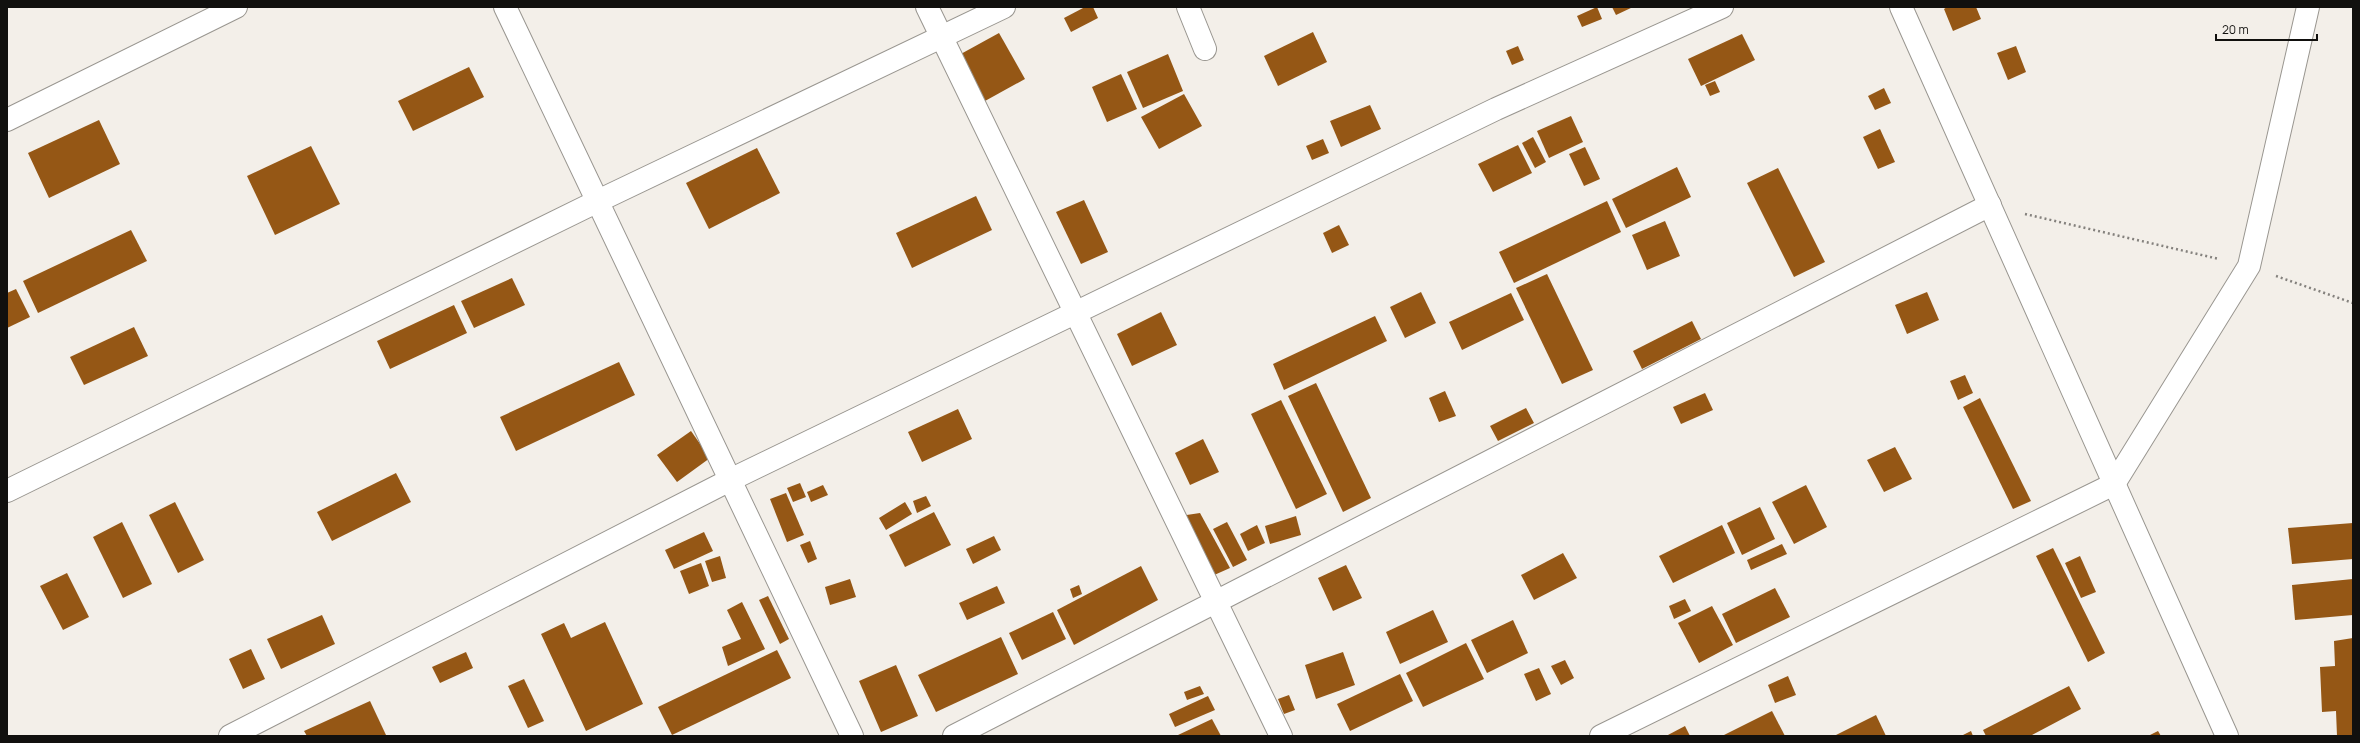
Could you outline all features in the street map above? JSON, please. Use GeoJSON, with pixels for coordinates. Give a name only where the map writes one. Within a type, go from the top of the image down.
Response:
{"type":"FeatureCollection","features":[{"type":"Feature","properties":{"kind":"street"},"geometry":{"type":"LineString","coordinates":[[7,120],[236,7]]}},
{"type":"Feature","properties":{"kind":"street"},"geometry":{"type":"LineString","coordinates":[[506,7],[852,736]]}},
{"type":"Feature","properties":{"kind":"street"},"geometry":{"type":"LineString","coordinates":[[927,7],[1281,736]]}},
{"type":"Feature","properties":{"kind":"street"},"geometry":{"type":"LineString","coordinates":[[7,491],[598,201],[1004,7]]}},
{"type":"Feature","properties":{"kind":"street"},"geometry":{"type":"LineString","coordinates":[[1188,7],[1205,49]]}},
{"type":"Feature","properties":{"kind":"street"},"geometry":{"type":"LineString","coordinates":[[230,736],[730,480],[1496,108],[1722,7]]}},
{"type":"Feature","properties":{"kind":"street"},"geometry":{"type":"LineString","coordinates":[[1901,7],[2227,736]]}},
{"type":"Feature","properties":{"kind":"street"},"geometry":{"type":"LineString","coordinates":[[1601,736],[2114,484],[2250,266],[2308,7]]}},
{"type":"Feature","properties":{"kind":"street"},"geometry":{"type":"LineString","coordinates":[[954,736],[1990,205]]}},
{"type":"Feature","properties":{"kind":"path"},"geometry":{"type":"LineString","coordinates":[[1990,205],[2250,266],[2353,303]]}},
{"type":"Feature","properties":{"kind":"building"},"geometry":{"type":"Polygon","coordinates":[[[1085,7],[1093,7],[1098,18],[1071,32],[1064,18],[1085,7]]]}},
{"type":"Feature","properties":{"kind":"building"},"geometry":{"type":"Polygon","coordinates":[[[1597,7],[1602,19],[1582,27],[1577,16],[1597,7]]]}},
{"type":"Feature","properties":{"kind":"building"},"geometry":{"type":"Polygon","coordinates":[[[1612,7],[1633,7],[1616,15],[1612,7]]]}},
{"type":"Feature","properties":{"kind":"building"},"geometry":{"type":"Polygon","coordinates":[[[1947,7],[1976,7],[1981,19],[1953,31],[1944,9],[1947,7]]]}},
{"type":"Feature","properties":{"kind":"building"},"geometry":{"type":"Polygon","coordinates":[[[1313,32],[1327,62],[1278,86],[1264,56],[1313,32]]]}},
{"type":"Feature","properties":{"kind":"building"},"geometry":{"type":"Polygon","coordinates":[[[999,33],[1025,79],[985,101],[959,55],[999,33]]]}},
{"type":"Feature","properties":{"kind":"building"},"geometry":{"type":"Polygon","coordinates":[[[1742,34],[1755,60],[1701,86],[1688,59],[1742,34]]]}},
{"type":"Feature","properties":{"kind":"building"},"geometry":{"type":"Polygon","coordinates":[[[1518,46],[1524,60],[1512,65],[1506,51],[1518,46]]]}},
{"type":"Feature","properties":{"kind":"building"},"geometry":{"type":"Polygon","coordinates":[[[2016,46],[2026,72],[2008,80],[1997,53],[2016,46]]]}},
{"type":"Feature","properties":{"kind":"building"},"geometry":{"type":"Polygon","coordinates":[[[1168,54],[1183,91],[1143,108],[1127,72],[1168,54]]]}},
{"type":"Feature","properties":{"kind":"building"},"geometry":{"type":"Polygon","coordinates":[[[469,67],[484,97],[413,131],[398,101],[469,67]]]}},
{"type":"Feature","properties":{"kind":"building"},"geometry":{"type":"Polygon","coordinates":[[[1121,74],[1137,109],[1107,122],[1092,87],[1121,74]]]}},
{"type":"Feature","properties":{"kind":"building"},"geometry":{"type":"Polygon","coordinates":[[[1715,81],[1720,92],[1710,96],[1705,85],[1715,81]]]}},
{"type":"Feature","properties":{"kind":"building"},"geometry":{"type":"Polygon","coordinates":[[[1884,88],[1891,103],[1875,110],[1868,96],[1884,88]]]}},
{"type":"Feature","properties":{"kind":"building"},"geometry":{"type":"Polygon","coordinates":[[[1184,94],[1202,126],[1159,149],[1141,117],[1184,94]]]}},
{"type":"Feature","properties":{"kind":"building"},"geometry":{"type":"Polygon","coordinates":[[[1370,105],[1381,129],[1341,147],[1330,121],[1370,105]]]}},
{"type":"Feature","properties":{"kind":"building"},"geometry":{"type":"Polygon","coordinates":[[[1571,116],[1583,142],[1549,158],[1537,131],[1571,116]]]}},
{"type":"Feature","properties":{"kind":"building"},"geometry":{"type":"Polygon","coordinates":[[[99,120],[120,164],[49,198],[28,153],[99,120]]]}},
{"type":"Feature","properties":{"kind":"building"},"geometry":{"type":"Polygon","coordinates":[[[1880,129],[1895,162],[1878,169],[1863,137],[1880,129]]]}},
{"type":"Feature","properties":{"kind":"building"},"geometry":{"type":"Polygon","coordinates":[[[1533,137],[1546,162],[1535,168],[1522,143],[1533,137]]]}},
{"type":"Feature","properties":{"kind":"building"},"geometry":{"type":"Polygon","coordinates":[[[1323,139],[1329,153],[1312,160],[1306,146],[1323,139]]]}},
{"type":"Feature","properties":{"kind":"building"},"geometry":{"type":"Polygon","coordinates":[[[1518,145],[1532,173],[1493,192],[1478,164],[1518,145]]]}},
{"type":"Feature","properties":{"kind":"building"},"geometry":{"type":"Polygon","coordinates":[[[311,146],[340,204],[275,235],[247,176],[311,146]]]}},
{"type":"Feature","properties":{"kind":"building"},"geometry":{"type":"Polygon","coordinates":[[[1585,147],[1600,179],[1584,186],[1569,154],[1585,147]]]}},
{"type":"Feature","properties":{"kind":"building"},"geometry":{"type":"Polygon","coordinates":[[[757,148],[780,193],[709,229],[686,183],[757,148]]]}},
{"type":"Feature","properties":{"kind":"building"},"geometry":{"type":"Polygon","coordinates":[[[1677,167],[1691,197],[1626,228],[1612,199],[1677,167]]]}},
{"type":"Feature","properties":{"kind":"building"},"geometry":{"type":"Polygon","coordinates":[[[1778,168],[1825,262],[1794,277],[1747,183],[1778,168]]]}},
{"type":"Feature","properties":{"kind":"building"},"geometry":{"type":"Polygon","coordinates":[[[976,196],[992,230],[912,268],[896,233],[976,196]]]}},
{"type":"Feature","properties":{"kind":"building"},"geometry":{"type":"Polygon","coordinates":[[[1084,200],[1108,252],[1081,264],[1056,212],[1084,200]]]}},
{"type":"Feature","properties":{"kind":"building"},"geometry":{"type":"Polygon","coordinates":[[[1607,201],[1621,232],[1514,283],[1499,252],[1607,201]]]}},
{"type":"Feature","properties":{"kind":"building"},"geometry":{"type":"Polygon","coordinates":[[[1665,221],[1680,256],[1647,270],[1632,235],[1665,221]]]}},
{"type":"Feature","properties":{"kind":"building"},"geometry":{"type":"Polygon","coordinates":[[[1339,225],[1349,245],[1332,253],[1323,233],[1339,225]]]}},
{"type":"Feature","properties":{"kind":"building"},"geometry":{"type":"Polygon","coordinates":[[[131,230],[147,261],[38,313],[23,281],[131,230]]]}},
{"type":"Feature","properties":{"kind":"building"},"geometry":{"type":"Polygon","coordinates":[[[1547,274],[1593,370],[1562,384],[1516,288],[1547,274]]]}},
{"type":"Feature","properties":{"kind":"building"},"geometry":{"type":"Polygon","coordinates":[[[512,278],[525,305],[474,328],[461,301],[512,278]]]}},
{"type":"Feature","properties":{"kind":"building"},"geometry":{"type":"Polygon","coordinates":[[[16,289],[30,317],[7,328],[7,293],[16,289]]]}},
{"type":"Feature","properties":{"kind":"building"},"geometry":{"type":"Polygon","coordinates":[[[1421,292],[1436,323],[1405,338],[1390,307],[1421,292]]]}},
{"type":"Feature","properties":{"kind":"building"},"geometry":{"type":"Polygon","coordinates":[[[1927,292],[1939,320],[1907,334],[1895,305],[1927,292]]]}},
{"type":"Feature","properties":{"kind":"building"},"geometry":{"type":"Polygon","coordinates":[[[1511,293],[1524,320],[1462,350],[1449,322],[1511,293]]]}},
{"type":"Feature","properties":{"kind":"building"},"geometry":{"type":"Polygon","coordinates":[[[454,305],[467,333],[390,369],[377,341],[454,305]]]}},
{"type":"Feature","properties":{"kind":"building"},"geometry":{"type":"Polygon","coordinates":[[[1161,312],[1177,345],[1132,366],[1117,334],[1161,312]]]}},
{"type":"Feature","properties":{"kind":"building"},"geometry":{"type":"Polygon","coordinates":[[[1375,316],[1387,341],[1284,390],[1273,364],[1375,316]]]}},
{"type":"Feature","properties":{"kind":"building"},"geometry":{"type":"Polygon","coordinates":[[[1692,321],[1701,339],[1642,369],[1633,351],[1692,321]]]}},
{"type":"Feature","properties":{"kind":"building"},"geometry":{"type":"Polygon","coordinates":[[[134,327],[148,356],[84,385],[70,357],[134,327]]]}},
{"type":"Feature","properties":{"kind":"building"},"geometry":{"type":"Polygon","coordinates":[[[619,362],[635,395],[516,451],[500,417],[619,362]]]}},
{"type":"Feature","properties":{"kind":"building"},"geometry":{"type":"Polygon","coordinates":[[[1965,375],[1973,393],[1958,400],[1950,381],[1965,375]]]}},
{"type":"Feature","properties":{"kind":"building"},"geometry":{"type":"Polygon","coordinates":[[[1316,383],[1371,498],[1343,512],[1288,396],[1316,383]]]}},
{"type":"Feature","properties":{"kind":"building"},"geometry":{"type":"Polygon","coordinates":[[[1445,391],[1456,416],[1439,422],[1429,398],[1445,391]]]}},
{"type":"Feature","properties":{"kind":"building"},"geometry":{"type":"Polygon","coordinates":[[[1705,393],[1713,410],[1681,424],[1673,407],[1705,393]]]}},
{"type":"Feature","properties":{"kind":"building"},"geometry":{"type":"Polygon","coordinates":[[[1980,398],[2031,501],[2013,509],[1963,407],[1980,398]]]}},
{"type":"Feature","properties":{"kind":"building"},"geometry":{"type":"Polygon","coordinates":[[[1281,400],[1327,494],[1296,509],[1251,414],[1281,400]]]}},
{"type":"Feature","properties":{"kind":"building"},"geometry":{"type":"Polygon","coordinates":[[[1526,408],[1534,423],[1498,441],[1490,426],[1526,408]]]}},
{"type":"Feature","properties":{"kind":"building"},"geometry":{"type":"Polygon","coordinates":[[[958,409],[972,439],[922,462],[908,432],[958,409]]]}},
{"type":"Feature","properties":{"kind":"building"},"geometry":{"type":"Polygon","coordinates":[[[691,431],[710,458],[677,482],[657,455],[691,431]]]}},
{"type":"Feature","properties":{"kind":"building"},"geometry":{"type":"Polygon","coordinates":[[[1203,439],[1219,472],[1190,485],[1175,453],[1203,439]]]}},
{"type":"Feature","properties":{"kind":"building"},"geometry":{"type":"Polygon","coordinates":[[[1895,447],[1912,479],[1884,492],[1867,460],[1895,447]]]}},
{"type":"Feature","properties":{"kind":"building"},"geometry":{"type":"Polygon","coordinates":[[[396,473],[411,502],[332,541],[317,512],[396,473]]]}},
{"type":"Feature","properties":{"kind":"building"},"geometry":{"type":"Polygon","coordinates":[[[800,483],[806,497],[793,502],[787,488],[800,483]]]}},
{"type":"Feature","properties":{"kind":"building"},"geometry":{"type":"Polygon","coordinates":[[[823,485],[828,495],[811,502],[807,492],[823,485]]]}},
{"type":"Feature","properties":{"kind":"building"},"geometry":{"type":"Polygon","coordinates":[[[1806,485],[1827,527],[1794,544],[1772,502],[1806,485]]]}},
{"type":"Feature","properties":{"kind":"building"},"geometry":{"type":"Polygon","coordinates":[[[786,493],[804,535],[787,542],[770,499],[786,493]]]}},
{"type":"Feature","properties":{"kind":"building"},"geometry":{"type":"Polygon","coordinates":[[[926,496],[931,506],[917,513],[913,501],[926,496]]]}},
{"type":"Feature","properties":{"kind":"building"},"geometry":{"type":"Polygon","coordinates":[[[175,502],[204,560],[178,573],[149,515],[175,502]]]}},
{"type":"Feature","properties":{"kind":"building"},"geometry":{"type":"Polygon","coordinates":[[[905,502],[912,514],[886,530],[879,518],[905,502]]]}},
{"type":"Feature","properties":{"kind":"building"},"geometry":{"type":"Polygon","coordinates":[[[1760,507],[1775,539],[1742,555],[1727,523],[1760,507]]]}},
{"type":"Feature","properties":{"kind":"building"},"geometry":{"type":"Polygon","coordinates":[[[934,512],[951,545],[905,567],[889,535],[934,512]]]}},
{"type":"Feature","properties":{"kind":"building"},"geometry":{"type":"Polygon","coordinates":[[[1200,513],[1230,568],[1212,576],[1180,516],[1200,513]]]}},
{"type":"Feature","properties":{"kind":"building"},"geometry":{"type":"Polygon","coordinates":[[[1296,516],[1301,535],[1270,544],[1265,526],[1296,516]]]}},
{"type":"Feature","properties":{"kind":"building"},"geometry":{"type":"Polygon","coordinates":[[[122,522],[152,584],[123,598],[93,537],[122,522]]]}},
{"type":"Feature","properties":{"kind":"building"},"geometry":{"type":"Polygon","coordinates":[[[1227,522],[1247,560],[1233,567],[1213,529],[1227,522]]]}},
{"type":"Feature","properties":{"kind":"building"},"geometry":{"type":"Polygon","coordinates":[[[2353,523],[2353,559],[2292,564],[2288,528],[2353,523]]]}},
{"type":"Feature","properties":{"kind":"building"},"geometry":{"type":"Polygon","coordinates":[[[1257,525],[1265,543],[1248,551],[1240,534],[1257,525]]]}},
{"type":"Feature","properties":{"kind":"building"},"geometry":{"type":"Polygon","coordinates":[[[1722,525],[1735,553],[1673,583],[1659,556],[1722,525]]]}},
{"type":"Feature","properties":{"kind":"building"},"geometry":{"type":"Polygon","coordinates":[[[704,532],[713,551],[674,569],[665,550],[704,532]]]}},
{"type":"Feature","properties":{"kind":"building"},"geometry":{"type":"Polygon","coordinates":[[[994,536],[1001,550],[973,564],[966,549],[994,536]]]}},
{"type":"Feature","properties":{"kind":"building"},"geometry":{"type":"Polygon","coordinates":[[[810,541],[817,559],[808,563],[800,545],[810,541]]]}},
{"type":"Feature","properties":{"kind":"building"},"geometry":{"type":"Polygon","coordinates":[[[1782,544],[1787,554],[1751,570],[1747,560],[1782,544]]]}},
{"type":"Feature","properties":{"kind":"building"},"geometry":{"type":"Polygon","coordinates":[[[2053,548],[2105,653],[2088,662],[2036,556],[2053,548]]]}},
{"type":"Feature","properties":{"kind":"building"},"geometry":{"type":"Polygon","coordinates":[[[1563,553],[1577,578],[1534,600],[1521,575],[1563,553]]]}},
{"type":"Feature","properties":{"kind":"building"},"geometry":{"type":"Polygon","coordinates":[[[720,556],[726,578],[712,582],[705,561],[720,556]]]}},
{"type":"Feature","properties":{"kind":"building"},"geometry":{"type":"Polygon","coordinates":[[[2080,556],[2096,592],[2081,598],[2065,563],[2080,556]]]}},
{"type":"Feature","properties":{"kind":"building"},"geometry":{"type":"Polygon","coordinates":[[[701,563],[709,586],[689,594],[680,571],[701,563]]]}},
{"type":"Feature","properties":{"kind":"building"},"geometry":{"type":"Polygon","coordinates":[[[1346,565],[1362,598],[1333,611],[1318,578],[1346,565]]]}},
{"type":"Feature","properties":{"kind":"building"},"geometry":{"type":"Polygon","coordinates":[[[1141,566],[1158,600],[1074,645],[1057,610],[1141,566]]]}},
{"type":"Feature","properties":{"kind":"building"},"geometry":{"type":"Polygon","coordinates":[[[67,573],[89,617],[63,630],[40,586],[67,573]]]}},
{"type":"Feature","properties":{"kind":"building"},"geometry":{"type":"Polygon","coordinates":[[[850,579],[856,597],[830,605],[825,587],[850,579]]]}},
{"type":"Feature","properties":{"kind":"building"},"geometry":{"type":"Polygon","coordinates":[[[2353,579],[2353,615],[2295,620],[2292,585],[2353,579]]]}},
{"type":"Feature","properties":{"kind":"building"},"geometry":{"type":"Polygon","coordinates":[[[1079,585],[1082,594],[1073,598],[1070,589],[1079,585]]]}},
{"type":"Feature","properties":{"kind":"building"},"geometry":{"type":"Polygon","coordinates":[[[997,586],[1005,603],[967,620],[959,603],[997,586]]]}},
{"type":"Feature","properties":{"kind":"building"},"geometry":{"type":"Polygon","coordinates":[[[1775,588],[1790,617],[1736,643],[1722,614],[1775,588]]]}},
{"type":"Feature","properties":{"kind":"building"},"geometry":{"type":"Polygon","coordinates":[[[768,596],[789,639],[780,644],[759,600],[768,596]]]}},
{"type":"Feature","properties":{"kind":"building"},"geometry":{"type":"Polygon","coordinates":[[[1685,599],[1691,611],[1674,619],[1669,606],[1685,599]]]}},
{"type":"Feature","properties":{"kind":"building"},"geometry":{"type":"Polygon","coordinates":[[[742,602],[765,649],[728,666],[722,647],[741,639],[727,610],[742,602]]]}},
{"type":"Feature","properties":{"kind":"building"},"geometry":{"type":"Polygon","coordinates":[[[1712,606],[1733,645],[1699,663],[1678,623],[1712,606]]]}},
{"type":"Feature","properties":{"kind":"building"},"geometry":{"type":"Polygon","coordinates":[[[1433,610],[1448,642],[1400,664],[1386,632],[1433,610]]]}},
{"type":"Feature","properties":{"kind":"building"},"geometry":{"type":"Polygon","coordinates":[[[1053,612],[1066,639],[1022,660],[1009,633],[1053,612]]]}},
{"type":"Feature","properties":{"kind":"building"},"geometry":{"type":"Polygon","coordinates":[[[322,615],[335,644],[281,669],[267,639],[322,615]]]}},
{"type":"Feature","properties":{"kind":"building"},"geometry":{"type":"Polygon","coordinates":[[[1513,620],[1528,653],[1487,673],[1471,640],[1513,620]]]}},
{"type":"Feature","properties":{"kind":"building"},"geometry":{"type":"Polygon","coordinates":[[[605,622],[643,704],[586,731],[541,634],[564,623],[571,638],[605,622]]]}},
{"type":"Feature","properties":{"kind":"building"},"geometry":{"type":"Polygon","coordinates":[[[1001,637],[1018,674],[936,712],[918,675],[1001,637]]]}},
{"type":"Feature","properties":{"kind":"building"},"geometry":{"type":"Polygon","coordinates":[[[2353,638],[2353,736],[2337,736],[2336,711],[2322,712],[2320,667],[2335,666],[2334,641],[2353,638]]]}},
{"type":"Feature","properties":{"kind":"building"},"geometry":{"type":"Polygon","coordinates":[[[1466,643],[1484,679],[1423,707],[1406,673],[1466,643]]]}},
{"type":"Feature","properties":{"kind":"building"},"geometry":{"type":"Polygon","coordinates":[[[251,649],[265,679],[243,689],[229,659],[251,649]]]}},
{"type":"Feature","properties":{"kind":"building"},"geometry":{"type":"Polygon","coordinates":[[[777,650],[791,678],[672,735],[658,707],[777,650]]]}},
{"type":"Feature","properties":{"kind":"building"},"geometry":{"type":"Polygon","coordinates":[[[466,652],[473,668],[440,683],[432,667],[466,652]]]}},
{"type":"Feature","properties":{"kind":"building"},"geometry":{"type":"Polygon","coordinates":[[[1343,652],[1355,685],[1316,699],[1305,665],[1343,652]]]}},
{"type":"Feature","properties":{"kind":"building"},"geometry":{"type":"Polygon","coordinates":[[[1565,660],[1574,678],[1561,685],[1551,666],[1565,660]]]}},
{"type":"Feature","properties":{"kind":"building"},"geometry":{"type":"Polygon","coordinates":[[[896,665],[918,716],[881,732],[859,681],[896,665]]]}},
{"type":"Feature","properties":{"kind":"building"},"geometry":{"type":"Polygon","coordinates":[[[1539,668],[1551,694],[1536,701],[1524,674],[1539,668]]]}},
{"type":"Feature","properties":{"kind":"building"},"geometry":{"type":"Polygon","coordinates":[[[1400,674],[1413,701],[1350,731],[1337,704],[1400,674]]]}},
{"type":"Feature","properties":{"kind":"building"},"geometry":{"type":"Polygon","coordinates":[[[1788,676],[1796,695],[1775,703],[1768,685],[1788,676]]]}},
{"type":"Feature","properties":{"kind":"building"},"geometry":{"type":"Polygon","coordinates":[[[524,679],[544,721],[528,728],[508,686],[524,679]]]}},
{"type":"Feature","properties":{"kind":"building"},"geometry":{"type":"Polygon","coordinates":[[[1200,686],[1204,694],[1187,700],[1184,692],[1200,686]]]}},
{"type":"Feature","properties":{"kind":"building"},"geometry":{"type":"Polygon","coordinates":[[[2069,686],[2081,709],[2030,736],[1986,736],[1983,730],[2069,686]]]}},
{"type":"Feature","properties":{"kind":"building"},"geometry":{"type":"Polygon","coordinates":[[[1289,695],[1295,710],[1284,714],[1278,699],[1289,695]]]}},
{"type":"Feature","properties":{"kind":"building"},"geometry":{"type":"Polygon","coordinates":[[[1208,696],[1215,710],[1175,727],[1169,714],[1208,696]]]}},
{"type":"Feature","properties":{"kind":"building"},"geometry":{"type":"Polygon","coordinates":[[[370,701],[386,735],[307,736],[304,731],[370,701]]]}},
{"type":"Feature","properties":{"kind":"building"},"geometry":{"type":"Polygon","coordinates":[[[1772,711],[1785,736],[1722,736],[1772,711]]]}},
{"type":"Feature","properties":{"kind":"building"},"geometry":{"type":"Polygon","coordinates":[[[1876,715],[1886,736],[1834,736],[1876,715]]]}},
{"type":"Feature","properties":{"kind":"building"},"geometry":{"type":"Polygon","coordinates":[[[1212,719],[1221,736],[1178,736],[1178,735],[1212,719]]]}},
{"type":"Feature","properties":{"kind":"building"},"geometry":{"type":"Polygon","coordinates":[[[1685,726],[1690,736],[1666,736],[1685,726]]]}},
{"type":"Feature","properties":{"kind":"building"},"geometry":{"type":"Polygon","coordinates":[[[1971,731],[1973,736],[1961,736],[1971,731]]]}},
{"type":"Feature","properties":{"kind":"building"},"geometry":{"type":"Polygon","coordinates":[[[2158,731],[2161,736],[2148,736],[2158,731]]]}}]}
